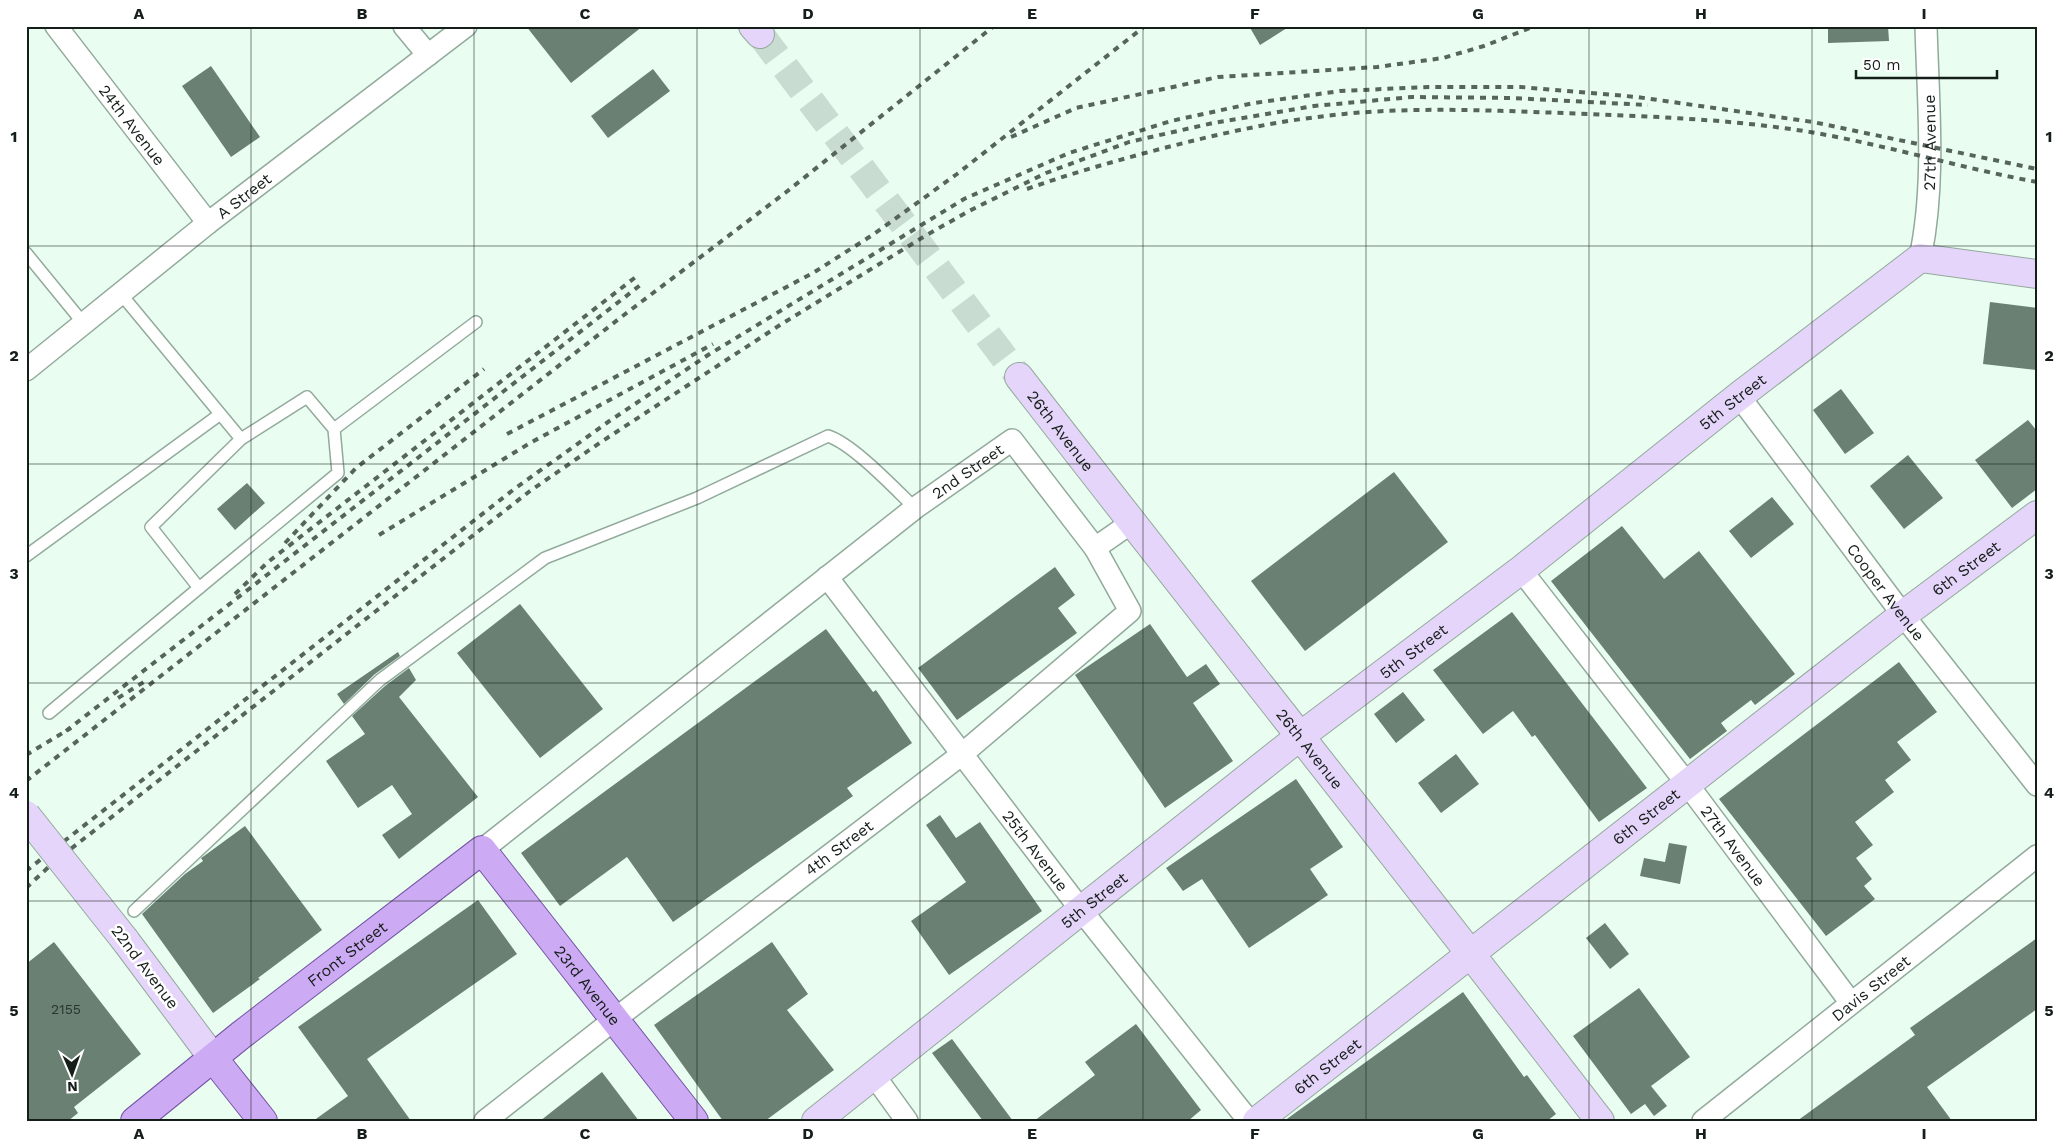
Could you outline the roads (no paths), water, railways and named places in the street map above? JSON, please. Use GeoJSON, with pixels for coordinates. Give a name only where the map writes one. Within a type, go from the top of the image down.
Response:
{"type":"FeatureCollection","features":[{"type":"Feature","properties":{"kind":"main road","name":"23rd Avenue"},"geometry":{"type":"LineString","coordinates":[[482,850],[694,1121]]}},
{"type":"Feature","properties":{"kind":"main road","name":"Front Street"},"geometry":{"type":"LineString","coordinates":[[213,1058],[482,850]]}},
{"type":"Feature","properties":{"kind":"main road"},"geometry":{"type":"LineString","coordinates":[[134,1121],[213,1058]]}},
{"type":"Feature","properties":{"kind":"main road","name":"22nd Avenue"},"geometry":{"type":"LineString","coordinates":[[213,1058],[263,1121]]}},
{"type":"Feature","properties":{"kind":"street","name":"24th Avenue"},"geometry":{"type":"LineString","coordinates":[[56,26],[208,223]]}},
{"type":"Feature","properties":{"kind":"street"},"geometry":{"type":"LineString","coordinates":[[404,26],[428,55]]}},
{"type":"Feature","properties":{"kind":"street","name":"A Street"},"geometry":{"type":"LineString","coordinates":[[26,370],[208,223],[466,26]]}},
{"type":"Feature","properties":{"kind":"street","name":"27th Avenue"},"geometry":{"type":"LineString","coordinates":[[1920,258],[1927,225],[1930,147],[1926,26]]}},
{"type":"Feature","properties":{"kind":"street"},"geometry":{"type":"LineString","coordinates":[[1920,258],[2037,274]]}},
{"type":"Feature","properties":{"kind":"street","name":"5th Street"},"geometry":{"type":"LineString","coordinates":[[816,1121],[1299,737],[1521,570],[1739,396],[1920,258]]}},
{"type":"Feature","properties":{"kind":"street","name":"26th Avenue"},"geometry":{"type":"LineString","coordinates":[[1019,378],[1299,737],[1471,952],[1600,1121]]}},
{"type":"Feature","properties":{"kind":"street","name":"Cooper Avenue"},"geometry":{"type":"LineString","coordinates":[[1739,396],[1903,615],[2037,785]]}},
{"type":"Feature","properties":{"kind":"street","name":"2nd Street"},"geometry":{"type":"LineString","coordinates":[[482,850],[915,508],[1012,440],[1095,548]]}},
{"type":"Feature","properties":{"kind":"street","name":"6th Street"},"geometry":{"type":"LineString","coordinates":[[1256,1121],[1903,615],[2037,515]]}},
{"type":"Feature","properties":{"kind":"street"},"geometry":{"type":"LineString","coordinates":[[1095,548],[1131,523]]}},
{"type":"Feature","properties":{"kind":"street","name":"4th Street"},"geometry":{"type":"LineString","coordinates":[[485,1121],[615,1019],[961,755],[1130,611],[1095,548]]}},
{"type":"Feature","properties":{"kind":"street","name":"27th Avenue"},"geometry":{"type":"LineString","coordinates":[[1521,570],[1688,785],[1851,1004]]}},
{"type":"Feature","properties":{"kind":"street","name":"25th Avenue"},"geometry":{"type":"LineString","coordinates":[[827,578],[1081,910],[1248,1121]]}},
{"type":"Feature","properties":{"kind":"street","name":"22nd Avenue"},"geometry":{"type":"LineString","coordinates":[[26,814],[125,940],[213,1058]]}},
{"type":"Feature","properties":{"kind":"street","name":"Davis Street"},"geometry":{"type":"LineString","coordinates":[[1703,1121],[2037,856]]}},
{"type":"Feature","properties":{"kind":"street"},"geometry":{"type":"LineString","coordinates":[[873,1074],[907,1121]]}},
{"type":"Feature","properties":{"kind":"lane"},"geometry":{"type":"LineString","coordinates":[[26,253],[84,324]]}},
{"type":"Feature","properties":{"kind":"lane"},"geometry":{"type":"LineString","coordinates":[[121,294],[219,415],[241,439]]}},
{"type":"Feature","properties":{"kind":"lane"},"geometry":{"type":"LineString","coordinates":[[334,429],[476,322]]}},
{"type":"Feature","properties":{"kind":"lane"},"geometry":{"type":"LineString","coordinates":[[49,713],[338,473],[334,429],[306,397],[241,439],[151,526],[199,588]]}},
{"type":"Feature","properties":{"kind":"lane"},"geometry":{"type":"LineString","coordinates":[[26,556],[219,415]]}},
{"type":"Feature","properties":{"kind":"lane"},"geometry":{"type":"LineString","coordinates":[[134,911],[380,680],[545,558],[697,498],[828,436],[837,439],[873,468],[915,508]]}},
{"type":"Feature","properties":{"kind":"tunnel"},"geometry":{"type":"LineString","coordinates":[[760,34],[1019,377]]}},
{"type":"Feature","properties":{"kind":"railway"},"geometry":{"type":"LineString","coordinates":[[26,781],[620,318],[785,193],[994,26]]}},
{"type":"Feature","properties":{"kind":"railway"},"geometry":{"type":"LineString","coordinates":[[507,434],[813,273],[874,234],[957,174],[1145,26]]}},
{"type":"Feature","properties":{"kind":"railway"},"geometry":{"type":"LineString","coordinates":[[1011,137],[1076,108],[1218,77],[1377,67],[1443,58],[1484,46],[1535,26]]}},
{"type":"Feature","properties":{"kind":"railway"},"geometry":{"type":"LineString","coordinates":[[26,871],[513,490],[608,422],[708,355],[964,199],[1069,153],[1171,121],[1254,103],[1340,91],[1428,87],[1521,87],[1637,97],[1813,122],[2037,169]]}},
{"type":"Feature","properties":{"kind":"railway"},"geometry":{"type":"LineString","coordinates":[[26,888],[54,862],[530,491],[601,442],[780,325],[925,236],[969,211],[1046,173],[1129,142],[1213,123],[1314,106],[1412,97],[1512,98],[1648,105]]}},
{"type":"Feature","properties":{"kind":"railway"},"geometry":{"type":"LineString","coordinates":[[1027,189],[1071,174],[1145,153],[1252,128],[1351,113],[1419,110],[1487,110],[1617,115],[1755,125],[1838,137],[2037,182]]}},
{"type":"Feature","properties":{"kind":"railway"},"geometry":{"type":"LineString","coordinates":[[235,594],[268,562],[637,276]]}},
{"type":"Feature","properties":{"kind":"railway"},"geometry":{"type":"LineString","coordinates":[[66,731],[643,283]]}},
{"type":"Feature","properties":{"kind":"railway"},"geometry":{"type":"LineString","coordinates":[[379,535],[530,443],[713,344]]}},
{"type":"Feature","properties":{"kind":"railway"},"geometry":{"type":"LineString","coordinates":[[285,543],[356,468],[484,369]]}},
{"type":"Feature","properties":{"kind":"railway"},"geometry":{"type":"LineString","coordinates":[[118,698],[147,680]]}},
{"type":"Feature","properties":{"kind":"railway"},"geometry":{"type":"LineString","coordinates":[[26,755],[71,728]]}}]}
